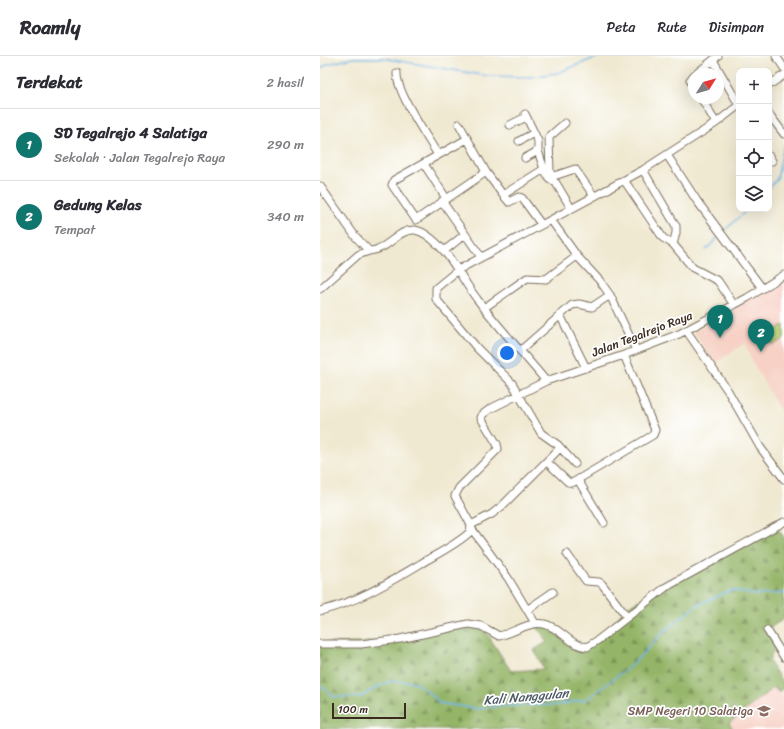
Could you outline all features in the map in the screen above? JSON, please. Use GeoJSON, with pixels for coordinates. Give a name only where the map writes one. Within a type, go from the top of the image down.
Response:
{"type":"FeatureCollection","features":[{"type":"Feature","properties":{"kind":"street"},"geometry":{"type":"LineString","coordinates":[[776,56],[784,68]]}},
{"type":"Feature","properties":{"kind":"street"},"geometry":{"type":"LineString","coordinates":[[703,68],[715,58],[725,82],[738,104]]}},
{"type":"Feature","properties":{"kind":"street"},"geometry":{"type":"LineString","coordinates":[[397,73],[398,81],[405,99],[438,155]]}},
{"type":"Feature","properties":{"kind":"street"},"geometry":{"type":"LineString","coordinates":[[772,83],[784,75]]}},
{"type":"Feature","properties":{"kind":"street"},"geometry":{"type":"LineString","coordinates":[[705,104],[716,123]]}},
{"type":"Feature","properties":{"kind":"street"},"geometry":{"type":"LineString","coordinates":[[575,464],[560,448],[541,433],[520,394],[512,383],[477,348],[436,299],[436,288],[458,270],[643,170],[716,123],[736,107]]}},
{"type":"Feature","properties":{"kind":"street"},"geometry":{"type":"LineString","coordinates":[[510,125],[525,116],[538,141],[538,151],[544,169],[549,178],[556,183],[571,208]]}},
{"type":"Feature","properties":{"kind":"street"},"geometry":{"type":"LineString","coordinates":[[772,118],[784,134]]}},
{"type":"Feature","properties":{"kind":"street"},"geometry":{"type":"LineString","coordinates":[[565,123],[549,137],[550,173],[554,176],[558,176],[575,169],[594,196]]}},
{"type":"Feature","properties":{"kind":"street"},"geometry":{"type":"LineString","coordinates":[[459,124],[486,172],[503,195],[509,202],[519,197],[522,198],[541,224]]}},
{"type":"Feature","properties":{"kind":"street"},"geometry":{"type":"LineString","coordinates":[[519,141],[534,133]]}},
{"type":"Feature","properties":{"kind":"street"},"geometry":{"type":"LineString","coordinates":[[416,230],[418,225],[416,220],[412,217],[392,182],[468,139]]}},
{"type":"Feature","properties":{"kind":"street"},"geometry":{"type":"LineString","coordinates":[[525,158],[538,151]]}},
{"type":"Feature","properties":{"kind":"street"},"geometry":{"type":"LineString","coordinates":[[667,155],[718,230],[762,288]]}},
{"type":"Feature","properties":{"kind":"street"},"geometry":{"type":"LineString","coordinates":[[424,164],[464,235],[481,258]]}},
{"type":"Feature","properties":{"kind":"street"},"geometry":{"type":"LineString","coordinates":[[503,195],[544,169]]}},
{"type":"Feature","properties":{"kind":"street"},"geometry":{"type":"LineString","coordinates":[[643,170],[676,226],[673,244]]}},
{"type":"Feature","properties":{"kind":"street"},"geometry":{"type":"LineString","coordinates":[[416,220],[486,172]]}},
{"type":"Feature","properties":{"kind":"street"},"geometry":{"type":"LineString","coordinates":[[624,180],[663,238],[673,244],[693,268],[718,281],[734,305]]}},
{"type":"Feature","properties":{"kind":"street"},"geometry":{"type":"LineString","coordinates":[[320,186],[355,236],[369,251]]}},
{"type":"Feature","properties":{"kind":"street"},"geometry":{"type":"LineString","coordinates":[[551,220],[577,256],[600,281],[610,295],[636,350]]}},
{"type":"Feature","properties":{"kind":"street"},"geometry":{"type":"LineString","coordinates":[[320,288],[358,255],[369,251],[382,249],[396,236],[416,230],[428,236],[444,250],[484,308],[546,381]]}},
{"type":"Feature","properties":{"kind":"street"},"geometry":{"type":"LineString","coordinates":[[444,250],[464,235]]}},
{"type":"Feature","properties":{"kind":"street"},"geometry":{"type":"LineString","coordinates":[[484,308],[527,278],[546,279],[577,256]]}},
{"type":"Feature","properties":{"kind":"street","name":"Jalan Tegalrejo Raya"},"geometry":{"type":"LineString","coordinates":[[471,527],[455,496],[459,488],[498,449],[497,444],[482,420],[482,416],[490,409],[546,381],[624,355],[686,330],[734,305],[784,275]]}},
{"type":"Feature","properties":{"kind":"street"},"geometry":{"type":"LineString","coordinates":[[521,350],[572,305],[579,304],[592,306],[610,295]]}},
{"type":"Feature","properties":{"kind":"street"},"geometry":{"type":"LineString","coordinates":[[560,315],[586,368]]}},
{"type":"Feature","properties":{"kind":"street"},"geometry":{"type":"LineString","coordinates":[[686,330],[728,391],[760,447],[784,479]]}},
{"type":"Feature","properties":{"kind":"street"},"geometry":{"type":"LineString","coordinates":[[547,462],[570,483],[578,480],[652,437],[655,432],[624,355]]}},
{"type":"Feature","properties":{"kind":"street"},"geometry":{"type":"LineString","coordinates":[[320,611],[337,607],[364,596],[437,554],[467,534],[471,527],[502,506],[560,448]]}},
{"type":"Feature","properties":{"kind":"street"},"geometry":{"type":"LineString","coordinates":[[578,480],[604,523]]}},
{"type":"Feature","properties":{"kind":"street"},"geometry":{"type":"LineString","coordinates":[[320,644],[361,644],[400,639],[468,624],[481,626],[499,636],[535,624],[545,624],[573,642],[587,647],[666,587],[784,522]]}},
{"type":"Feature","properties":{"kind":"street"},"geometry":{"type":"LineString","coordinates":[[471,527],[508,578],[535,624]]}},
{"type":"Feature","properties":{"kind":"street"},"geometry":{"type":"LineString","coordinates":[[567,554],[586,581],[599,582],[602,584],[627,617]]}},
{"type":"Feature","properties":{"kind":"street"},"geometry":{"type":"LineString","coordinates":[[527,610],[553,592]]}},
{"type":"Feature","properties":{"kind":"street"},"geometry":{"type":"LineString","coordinates":[[767,630],[784,657]]}},
{"type":"Feature","properties":{"kind":"shaded area"},"geometry":{"type":"Polygon","coordinates":[[[784,279],[784,418],[753,363],[745,343],[715,363],[694,332],[784,279]]]}},
{"type":"Feature","properties":{"kind":"shaded area","name":"SMP Negeri 10 Salatiga"},"geometry":{"type":"Polygon","coordinates":[[[775,687],[784,699],[784,729],[733,729],[728,723],[775,687]]]}},
{"type":"Feature","properties":{"kind":"green space"},"geometry":{"type":"Polygon","coordinates":[[[784,325],[784,339],[773,345],[767,335],[784,325]]]}},
{"type":"Feature","properties":{"kind":"green space"},"geometry":{"type":"Polygon","coordinates":[[[777,528],[784,537],[784,619],[766,630],[776,646],[769,661],[784,685],[784,688],[778,692],[774,687],[729,723],[733,729],[320,729],[320,643],[362,643],[468,626],[486,632],[511,671],[544,669],[534,650],[547,642],[536,625],[542,625],[585,645],[602,639],[621,613],[632,604],[777,528]]]}},
{"type":"Feature","properties":{"kind":"waterway"},"geometry":{"type":"LineString","coordinates":[[320,69],[328,64],[353,58],[382,58],[488,76],[530,77],[557,73],[600,56]]}},
{"type":"Feature","properties":{"kind":"waterway"},"geometry":{"type":"LineString","coordinates":[[772,185],[777,179],[784,146]]}},
{"type":"Feature","properties":{"kind":"waterway"},"geometry":{"type":"LineString","coordinates":[[724,231],[745,212]]}},
{"type":"Feature","properties":{"kind":"waterway"},"geometry":{"type":"LineString","coordinates":[[706,250],[720,235]]}},
{"type":"Feature","properties":{"kind":"waterway","name":"Kali Nanggulan"},"geometry":{"type":"LineString","coordinates":[[320,685],[334,697],[361,697],[377,687],[392,681],[415,682],[434,697],[439,703],[479,709],[498,706],[557,705],[587,699],[633,664],[664,631],[696,606],[731,590],[755,595],[784,593]]}},
{"type":"Feature","properties":{"kind":"place","name":"SD Tegalrejo 4 Salatiga"},"geometry":{"type":"Point","coordinates":[720,338]}},
{"type":"Feature","properties":{"kind":"place","name":"Gedung Kelas"},"geometry":{"type":"Point","coordinates":[761,352]}},
{"type":"Feature","properties":{"kind":"place","name":"SMP Negeri 10 Salatiga"},"geometry":{"type":"Point","coordinates":[764,711]}}]}
